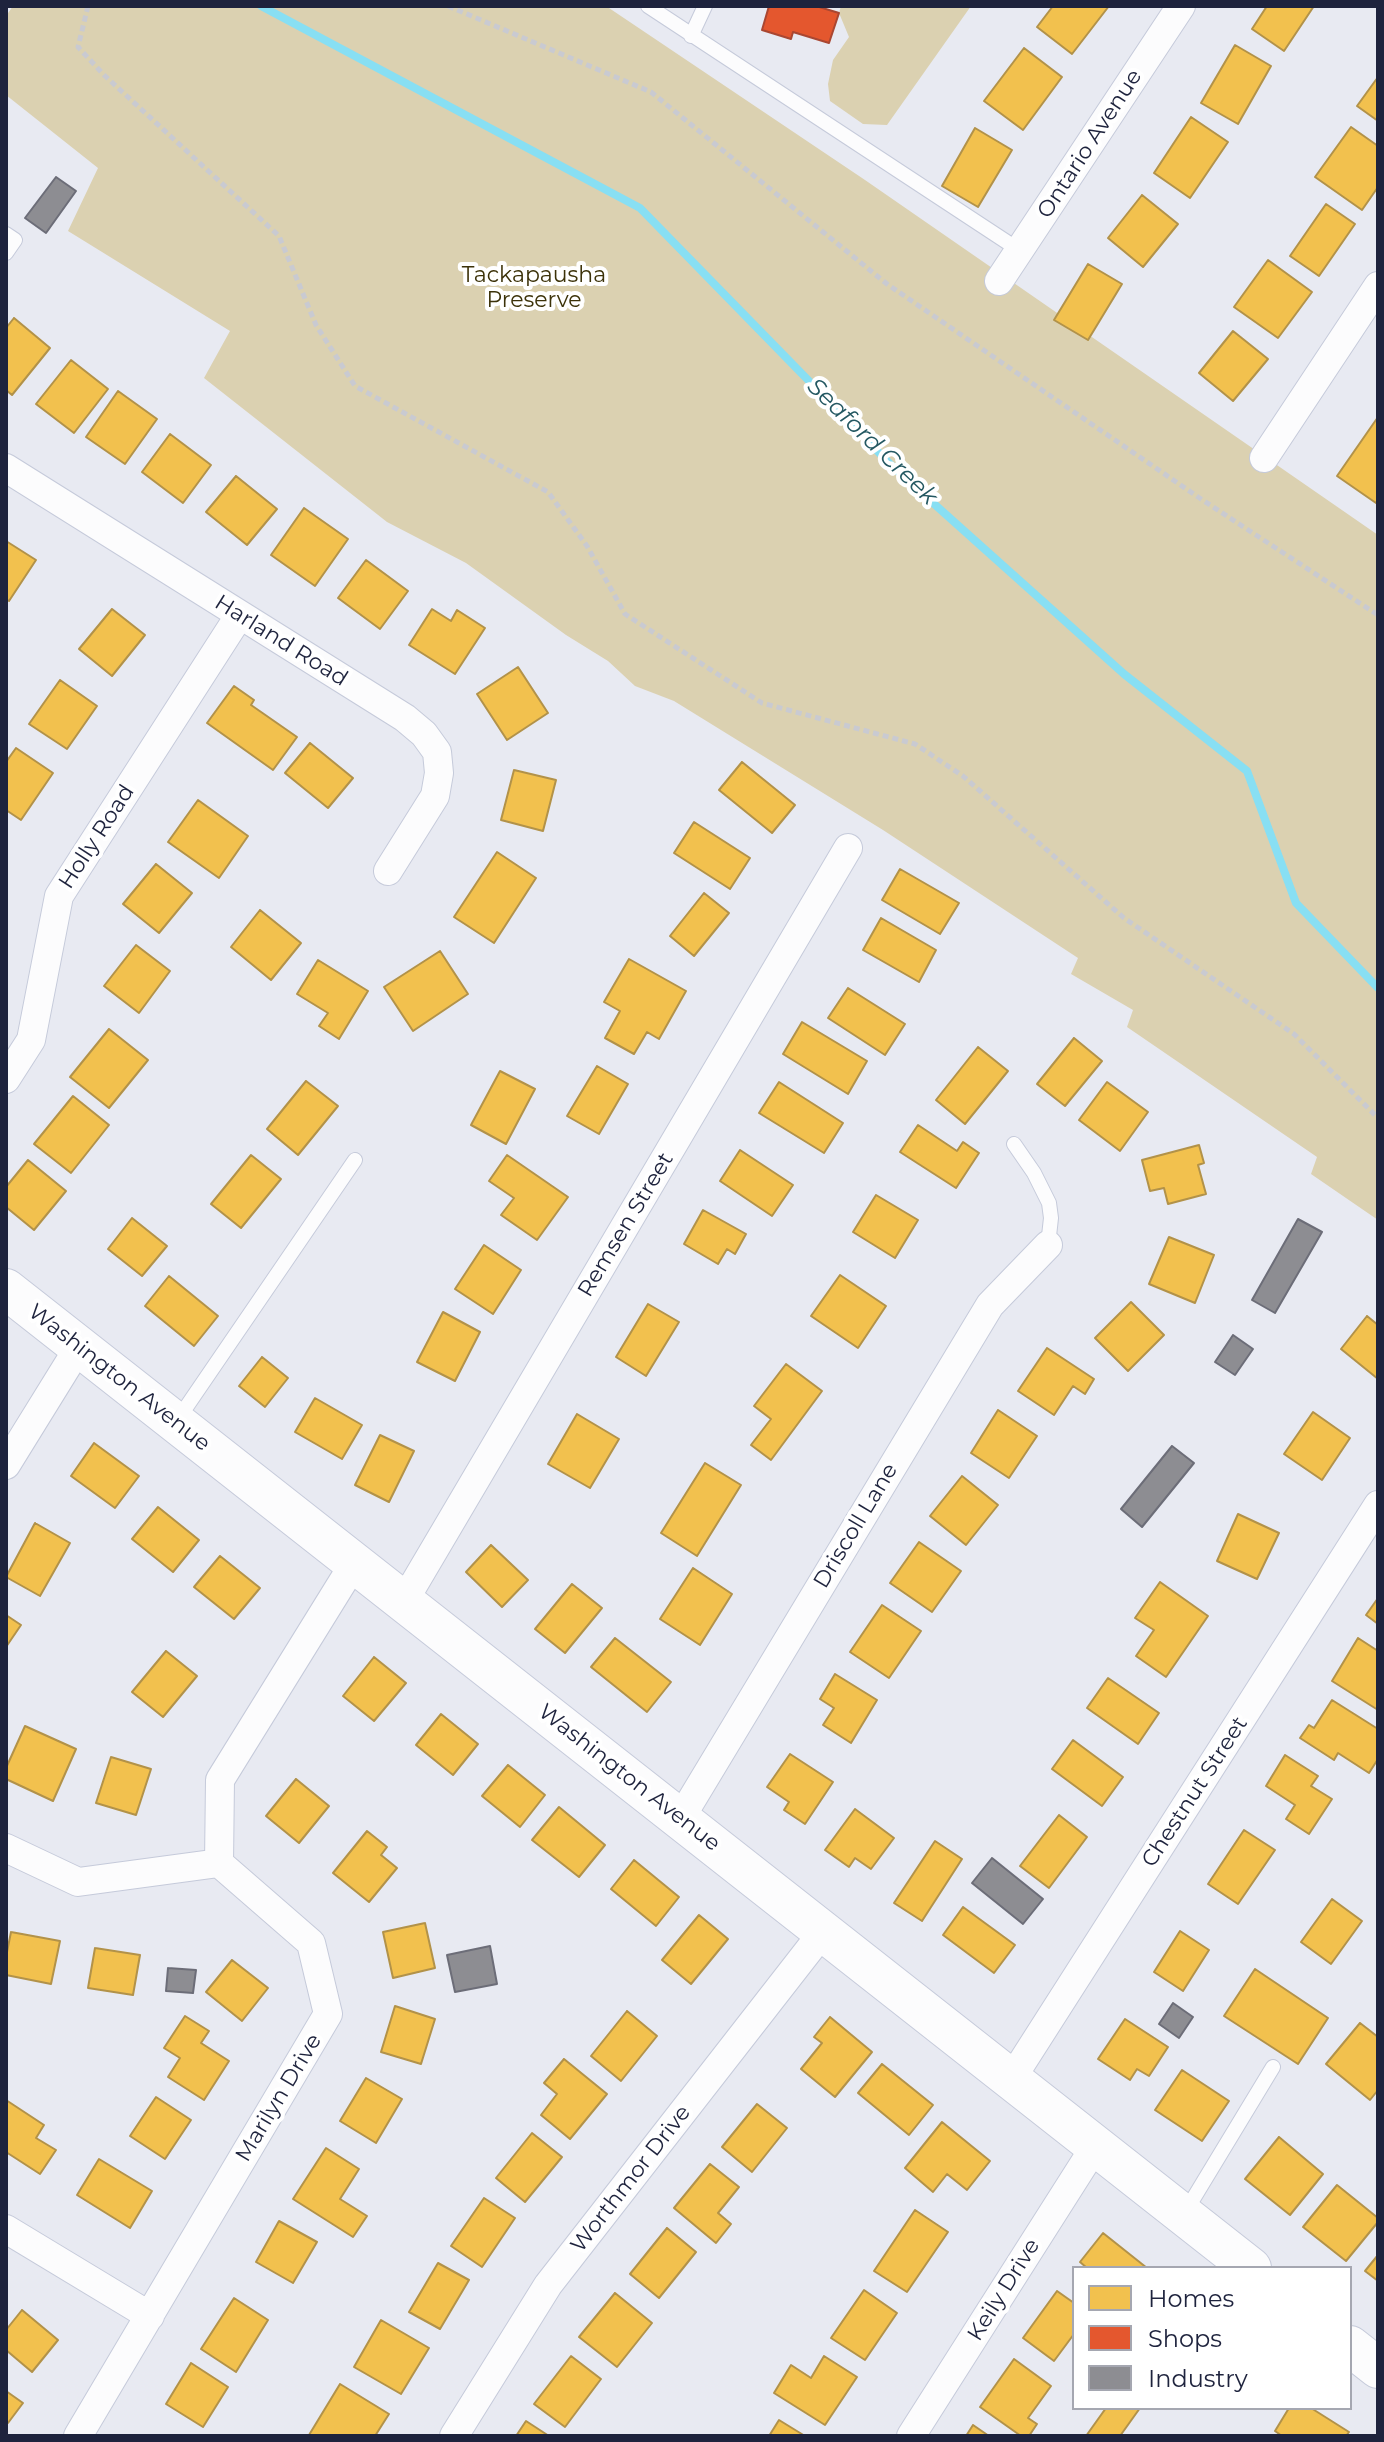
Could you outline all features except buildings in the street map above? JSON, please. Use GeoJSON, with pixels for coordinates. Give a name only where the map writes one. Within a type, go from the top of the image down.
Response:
{"type":"FeatureCollection","features":[{"type":"Feature","properties":{"kind":"street","name":"Ontario Avenue"},"geometry":{"type":"LineString","coordinates":[[999,281],[1181,6]]}},
{"type":"Feature","properties":{"kind":"street"},"geometry":{"type":"LineString","coordinates":[[1264,458],[1378,286]]}},
{"type":"Feature","properties":{"kind":"street","name":"Harland Road"},"geometry":{"type":"LineString","coordinates":[[6,468],[405,718],[424,734],[437,752],[439,773],[435,796],[388,871]]}},
{"type":"Feature","properties":{"kind":"street","name":"Holly Road"},"geometry":{"type":"LineString","coordinates":[[6,1079],[31,1040],[59,896],[239,616]]}},
{"type":"Feature","properties":{"kind":"street","name":"Remsen Street"},"geometry":{"type":"LineString","coordinates":[[404,1601],[848,848]]}},
{"type":"Feature","properties":{"kind":"street","name":"Driscoll Lane"},"geometry":{"type":"LineString","coordinates":[[680,1819],[990,1305],[1048,1245]]}},
{"type":"Feature","properties":{"kind":"street","name":"Washington Avenue"},"geometry":{"type":"LineString","coordinates":[[6,1289],[1248,2266]]}},
{"type":"Feature","properties":{"kind":"street"},"geometry":{"type":"LineString","coordinates":[[6,1465],[79,1347]]}},
{"type":"Feature","properties":{"kind":"street","name":"Chestnut Street"},"geometry":{"type":"LineString","coordinates":[[1012,2078],[1378,1505]]}},
{"type":"Feature","properties":{"kind":"street"},"geometry":{"type":"LineString","coordinates":[[6,1848],[78,1882],[219,1863],[220,1780],[355,1562]]}},
{"type":"Feature","properties":{"kind":"street","name":"Marilyn Drive"},"geometry":{"type":"LineString","coordinates":[[78,2436],[328,2014],[311,1943],[219,1863]]}},
{"type":"Feature","properties":{"kind":"street","name":"Worthmor Drive"},"geometry":{"type":"LineString","coordinates":[[454,2436],[548,2285],[823,1932]]}},
{"type":"Feature","properties":{"kind":"street","name":"Keily Drive"},"geometry":{"type":"LineString","coordinates":[[911,2436],[1096,2145]]}},
{"type":"Feature","properties":{"kind":"street"},"geometry":{"type":"LineString","coordinates":[[6,2229],[150,2316]]}},
{"type":"Feature","properties":{"kind":"street"},"geometry":{"type":"LineString","coordinates":[[1352,2348],[1378,2368]]}},
{"type":"Feature","properties":{"kind":"lane"},"geometry":{"type":"LineString","coordinates":[[648,6],[1019,250]]}},
{"type":"Feature","properties":{"kind":"lane"},"geometry":{"type":"LineString","coordinates":[[691,36],[705,6]]}},
{"type":"Feature","properties":{"kind":"lane"},"geometry":{"type":"LineString","coordinates":[[6,234],[15,240],[6,253]]}},
{"type":"Feature","properties":{"kind":"lane"},"geometry":{"type":"LineString","coordinates":[[1014,1144],[1034,1173],[1049,1203],[1048,1245]]}},
{"type":"Feature","properties":{"kind":"lane"},"geometry":{"type":"LineString","coordinates":[[176,1422],[355,1160]]}},
{"type":"Feature","properties":{"kind":"lane"},"geometry":{"type":"LineString","coordinates":[[1183,2215],[1273,2067]]}},
{"type":"Feature","properties":{"kind":"path"},"geometry":{"type":"LineString","coordinates":[[88,6],[78,47],[104,75],[279,236],[316,325],[355,386],[548,492],[587,546],[625,614],[762,703],[915,744],[963,776],[1124,918],[1294,1034],[1378,1118]]}},
{"type":"Feature","properties":{"kind":"path"},"geometry":{"type":"LineString","coordinates":[[448,6],[651,92],[887,284],[1201,499],[1378,615]]}},
{"type":"Feature","properties":{"kind":"green space","name":"Tackapausha Preserve"},"geometry":{"type":"Polygon","coordinates":[[[13,6],[606,6],[865,180],[1378,535],[1378,1220],[1311,1174],[1317,1157],[1127,1027],[1133,1010],[1071,974],[1078,958],[883,830],[674,701],[635,686],[608,661],[566,635],[466,563],[387,522],[204,378],[230,331],[68,231],[98,168],[6,95],[6,16],[13,6]]]}},
{"type":"Feature","properties":{"kind":"green space"},"geometry":{"type":"Polygon","coordinates":[[[841,6],[971,6],[887,125],[863,124],[830,101],[828,84],[833,60],[849,37],[839,13],[841,6]]]}},
{"type":"Feature","properties":{"kind":"waterway","name":"Seaford Creek"},"geometry":{"type":"LineString","coordinates":[[261,6],[640,208],[894,468],[1124,674],[1247,771],[1296,903],[1378,988]]}}]}
